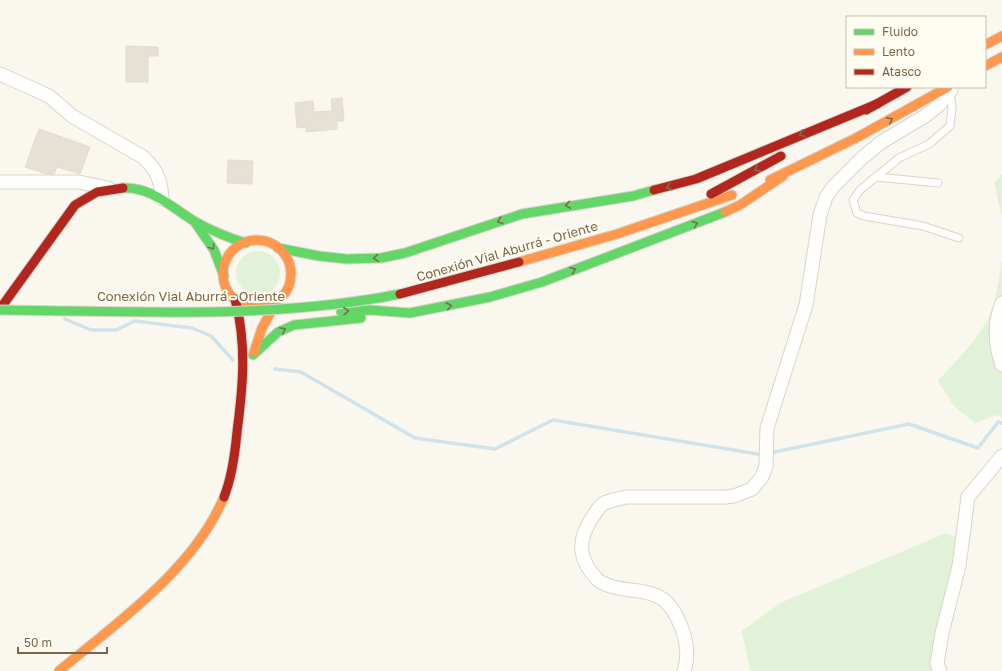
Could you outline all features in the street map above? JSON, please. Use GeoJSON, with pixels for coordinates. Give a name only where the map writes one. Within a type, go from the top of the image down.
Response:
{"type":"FeatureCollection","features":[{"type":"Feature","properties":{"kind":"main road"},"geometry":{"type":"LineString","coordinates":[[986,44],[1002,36]]}},
{"type":"Feature","properties":{"kind":"main road"},"geometry":{"type":"LineString","coordinates":[[986,65],[1002,57]]}},
{"type":"Feature","properties":{"kind":"main road"},"geometry":{"type":"LineString","coordinates":[[659,220],[722,188],[906,88]]}},
{"type":"Feature","properties":{"kind":"main road"},"geometry":{"type":"LineString","coordinates":[[253,355],[278,332],[294,325],[410,312],[490,297],[542,282],[709,219],[740,205],[783,176],[951,88]]}},
{"type":"Feature","properties":{"kind":"main road"},"geometry":{"type":"LineString","coordinates":[[278,248],[319,256],[347,259],[381,258],[405,253],[522,214],[633,196],[689,181],[877,104]]}},
{"type":"Feature","properties":{"kind":"main road"},"geometry":{"type":"LineString","coordinates":[[659,220],[722,199],[783,176]]}},
{"type":"Feature","properties":{"kind":"main road"},"geometry":{"type":"LineString","coordinates":[[0,309],[65,216],[75,205],[98,192],[109,188],[133,187],[144,190],[162,199],[194,221],[233,239],[246,243],[266,241],[278,248],[286,256],[290,266],[291,276],[288,287],[262,328],[244,382]]}},
{"type":"Feature","properties":{"kind":"main road","name":"Conexión Vial Aburrá - Oriente"},"geometry":{"type":"LineString","coordinates":[[0,309],[244,311],[329,305],[418,290],[519,262],[659,220]]}},
{"type":"Feature","properties":{"kind":"main road"},"geometry":{"type":"LineString","coordinates":[[194,221],[214,250],[224,276],[227,289],[236,300],[242,304],[256,308],[270,305],[280,299]]}},
{"type":"Feature","properties":{"kind":"main road"},"geometry":{"type":"LineString","coordinates":[[224,276],[228,258],[235,249],[246,243]]}},
{"type":"Feature","properties":{"kind":"main road"},"geometry":{"type":"LineString","coordinates":[[280,299],[310,312],[323,313],[370,310],[410,312]]}},
{"type":"Feature","properties":{"kind":"main road"},"geometry":{"type":"LineString","coordinates":[[59,671],[167,579],[187,559],[209,528],[225,494],[230,475],[244,382],[244,336],[236,300]]}},
{"type":"Feature","properties":{"kind":"street"},"geometry":{"type":"LineString","coordinates":[[0,74],[49,96],[72,116],[143,157],[159,176],[162,199]]}},
{"type":"Feature","properties":{"kind":"street"},"geometry":{"type":"LineString","coordinates":[[684,671],[687,662],[687,649],[678,617],[660,596],[650,592],[614,588],[597,580],[584,561],[581,550],[582,538],[585,530],[603,504],[614,500],[626,497],[734,496],[752,488],[762,477],[766,466],[765,450],[767,428],[806,306],[820,215],[826,197],[832,187],[861,159],[880,143],[925,116],[951,88]]}},
{"type":"Feature","properties":{"kind":"street"},"geometry":{"type":"LineString","coordinates":[[0,182],[79,182],[109,188]]}},
{"type":"Feature","properties":{"kind":"street"},"geometry":{"type":"LineString","coordinates":[[1002,303],[996,316],[996,326],[1002,365]]}},
{"type":"Feature","properties":{"kind":"street"},"geometry":{"type":"LineString","coordinates":[[940,671],[938,664],[942,633],[959,566],[968,497],[1002,456]]}},
{"type":"Feature","properties":{"kind":"lane"},"geometry":{"type":"LineString","coordinates":[[951,88],[952,108],[950,126],[929,144],[899,158],[856,195],[853,204],[857,213],[923,226],[959,238]]}},
{"type":"Feature","properties":{"kind":"lane"},"geometry":{"type":"LineString","coordinates":[[876,177],[938,183]]}},
{"type":"Feature","properties":{"kind":"green space"},"geometry":{"type":"Polygon","coordinates":[[[1002,174],[1002,217],[994,183],[1002,174]]]}},
{"type":"Feature","properties":{"kind":"green space"},"geometry":{"type":"Polygon","coordinates":[[[254,251],[262,251],[274,257],[280,269],[280,277],[274,289],[262,295],[254,295],[242,289],[236,277],[236,269],[242,257],[254,251]]]}},
{"type":"Feature","properties":{"kind":"green space"},"geometry":{"type":"Polygon","coordinates":[[[1002,260],[1002,417],[996,415],[975,423],[954,406],[938,381],[971,344],[987,320],[995,299],[1002,260]]]}},
{"type":"Feature","properties":{"kind":"green space"},"geometry":{"type":"Polygon","coordinates":[[[946,533],[957,538],[958,552],[933,646],[933,668],[935,671],[750,671],[742,631],[780,603],[946,533]]]}},
{"type":"Feature","properties":{"kind":"building"},"geometry":{"type":"Polygon","coordinates":[[[126,46],[158,47],[158,56],[148,56],[148,82],[126,82],[126,46]]]}},
{"type":"Feature","properties":{"kind":"building"},"geometry":{"type":"Polygon","coordinates":[[[342,98],[344,121],[337,121],[337,129],[306,132],[306,127],[297,128],[295,103],[313,101],[314,112],[332,111],[331,99],[342,98]]]}},
{"type":"Feature","properties":{"kind":"building"},"geometry":{"type":"Polygon","coordinates":[[[39,129],[90,147],[80,174],[57,167],[54,174],[46,174],[25,167],[39,129]]]}},
{"type":"Feature","properties":{"kind":"building"},"geometry":{"type":"Polygon","coordinates":[[[228,160],[253,161],[252,184],[227,183],[228,160]]]}},
{"type":"Feature","properties":{"kind":"waterway"},"geometry":{"type":"LineString","coordinates":[[65,319],[91,330],[116,330],[135,321],[192,328],[211,336],[233,360]]}},
{"type":"Feature","properties":{"kind":"waterway"},"geometry":{"type":"LineString","coordinates":[[275,369],[301,372],[415,438],[495,449],[553,420],[764,455]]}},
{"type":"Feature","properties":{"kind":"waterway"},"geometry":{"type":"LineString","coordinates":[[770,453],[909,424],[978,448],[998,422],[1002,423]]}},
{"type":"Feature","properties":{"kind":"traffic: fast"},"geometry":{"type":"LineString","coordinates":[[123,188],[143,190],[152,194],[200,224],[220,234],[246,243]]}},
{"type":"Feature","properties":{"kind":"traffic: fast"},"geometry":{"type":"LineString","coordinates":[[278,248],[319,256],[347,259],[381,258],[405,253],[522,214],[633,196],[654,190]]}},
{"type":"Feature","properties":{"kind":"traffic: fast"},"geometry":{"type":"LineString","coordinates":[[341,312],[370,310],[410,313],[490,297],[542,282],[725,212]]}},
{"type":"Feature","properties":{"kind":"traffic: fast"},"geometry":{"type":"LineString","coordinates":[[194,221],[214,250],[224,276]]}},
{"type":"Feature","properties":{"kind":"traffic: fast"},"geometry":{"type":"LineString","coordinates":[[0,310],[150,312],[251,311],[301,308],[400,294]]}},
{"type":"Feature","properties":{"kind":"traffic: fast"},"geometry":{"type":"LineString","coordinates":[[253,355],[278,332],[294,325],[361,318]]}},
{"type":"Feature","properties":{"kind":"traffic: slow"},"geometry":{"type":"LineString","coordinates":[[986,44],[1002,36]]}},
{"type":"Feature","properties":{"kind":"traffic: slow"},"geometry":{"type":"LineString","coordinates":[[986,65],[1002,57]]}},
{"type":"Feature","properties":{"kind":"traffic: slow"},"geometry":{"type":"LineString","coordinates":[[770,180],[856,138],[946,88]]}},
{"type":"Feature","properties":{"kind":"traffic: slow"},"geometry":{"type":"LineString","coordinates":[[725,212],[740,205],[783,176]]}},
{"type":"Feature","properties":{"kind":"traffic: slow"},"geometry":{"type":"LineString","coordinates":[[519,262],[617,234],[732,195]]}},
{"type":"Feature","properties":{"kind":"traffic: slow"},"geometry":{"type":"LineString","coordinates":[[257,240],[270,243],[281,250],[288,261],[291,274],[288,287],[281,298],[270,305],[257,308],[244,305],[233,298],[226,287],[223,274],[226,261],[233,250],[244,243],[257,240]]}},
{"type":"Feature","properties":{"kind":"traffic: slow"},"geometry":{"type":"LineString","coordinates":[[254,352],[262,328],[277,301]]}},
{"type":"Feature","properties":{"kind":"traffic: slow"},"geometry":{"type":"LineString","coordinates":[[59,671],[129,613],[174,571],[194,548],[211,523],[224,497]]}},
{"type":"Feature","properties":{"kind":"traffic: jam"},"geometry":{"type":"LineString","coordinates":[[866,110],[905,88]]}},
{"type":"Feature","properties":{"kind":"traffic: jam"},"geometry":{"type":"LineString","coordinates":[[654,190],[696,179],[877,104]]}},
{"type":"Feature","properties":{"kind":"traffic: jam"},"geometry":{"type":"LineString","coordinates":[[711,194],[781,156]]}},
{"type":"Feature","properties":{"kind":"traffic: jam"},"geometry":{"type":"LineString","coordinates":[[0,309],[75,205],[97,192],[123,188]]}},
{"type":"Feature","properties":{"kind":"traffic: jam"},"geometry":{"type":"LineString","coordinates":[[400,294],[519,262]]}},
{"type":"Feature","properties":{"kind":"traffic: jam"},"geometry":{"type":"LineString","coordinates":[[224,497],[229,482],[234,457],[243,365],[241,332],[235,299]]}}]}
